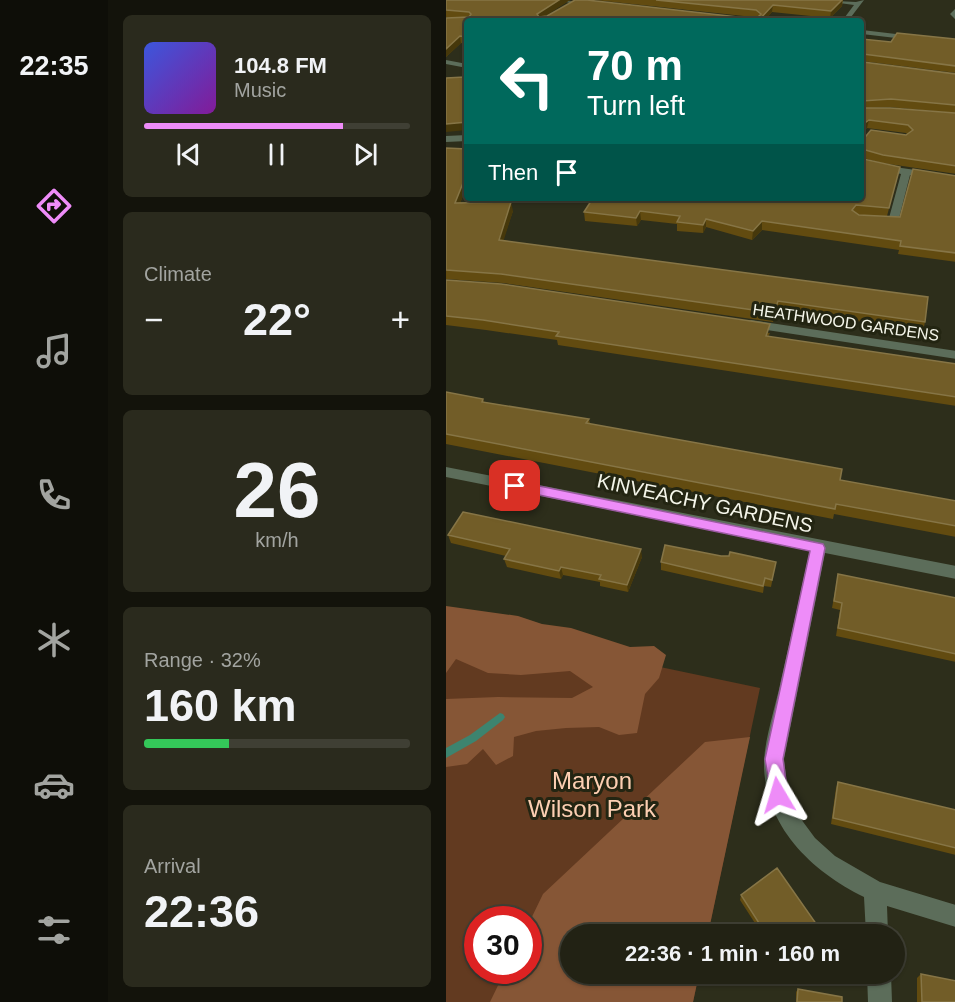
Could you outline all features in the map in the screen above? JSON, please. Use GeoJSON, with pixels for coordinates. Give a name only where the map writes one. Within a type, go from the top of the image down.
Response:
{"type":"FeatureCollection","features":[{"type":"Feature","properties":{"kind":"street"},"geometry":{"type":"LineString","coordinates":[[560,0],[588,2]]}},
{"type":"Feature","properties":{"kind":"street"},"geometry":{"type":"LineString","coordinates":[[820,0],[859,2]]}},
{"type":"Feature","properties":{"kind":"street"},"geometry":{"type":"LineString","coordinates":[[567,6],[576,1]]}},
{"type":"Feature","properties":{"kind":"street"},"geometry":{"type":"LineString","coordinates":[[847,18],[859,2]]}},
{"type":"Feature","properties":{"kind":"street"},"geometry":{"type":"LineString","coordinates":[[955,11],[953,14],[956,18]]}},
{"type":"Feature","properties":{"kind":"street"},"geometry":{"type":"LineString","coordinates":[[864,33],[956,43]]}},
{"type":"Feature","properties":{"kind":"street"},"geometry":{"type":"LineString","coordinates":[[446,62],[464,65]]}},
{"type":"Feature","properties":{"kind":"street"},"geometry":{"type":"LineString","coordinates":[[446,139],[464,138]]}},
{"type":"Feature","properties":{"kind":"street"},"geometry":{"type":"LineString","coordinates":[[864,162],[906,172],[956,179]]}},
{"type":"Feature","properties":{"kind":"street"},"geometry":{"type":"LineString","coordinates":[[870,219],[893,222],[906,172]]}},
{"type":"Feature","properties":{"kind":"street","name":"HEATHWOOD GARDENS"},"geometry":{"type":"LineString","coordinates":[[741,323],[956,355]]}},
{"type":"Feature","properties":{"kind":"street","name":"KINVEACHY GARDENS"},"geometry":{"type":"LineString","coordinates":[[446,472],[818,548],[956,573]]}},
{"type":"Feature","properties":{"kind":"street"},"geometry":{"type":"LineString","coordinates":[[818,548],[774,759],[778,795],[796,831],[829,867],[875,893],[956,916]]}},
{"type":"Feature","properties":{"kind":"street"},"geometry":{"type":"LineString","coordinates":[[875,893],[877,924]]}},
{"type":"Feature","properties":{"kind":"street"},"geometry":{"type":"LineString","coordinates":[[879,984],[880,1002]]}},
{"type":"Feature","properties":{"kind":"green space","name":"Maryon Wilson Park"},"geometry":{"type":"Polygon","coordinates":[[[446,622],[760,688],[710,924],[560,924],[560,984],[697,984],[693,1002],[446,1002],[446,622]]]}},
{"type":"Feature","properties":{"kind":"shaded area"},"geometry":{"type":"Polygon","coordinates":[[[446,606],[518,616],[542,624],[571,628],[630,647],[654,646],[666,655],[659,678],[645,694],[637,733],[619,735],[599,727],[536,731],[514,737],[513,756],[496,765],[483,749],[467,764],[446,767],[446,699],[572,698],[593,687],[570,671],[521,675],[488,673],[456,659],[446,673],[446,606]]]}},
{"type":"Feature","properties":{"kind":"shaded area"},"geometry":{"type":"Polygon","coordinates":[[[750,737],[710,924],[560,924],[560,984],[697,984],[693,1002],[490,1002],[499,984],[542,984],[542,906],[537,906],[543,894],[705,742],[750,737]]]}},
{"type":"Feature","properties":{"kind":"building"},"geometry":{"type":"Polygon","coordinates":[[[446,0],[559,0],[537,14],[539,17],[547,16],[575,0],[587,0],[738,17],[758,17],[761,14],[756,10],[656,0],[842,0],[831,11],[773,5],[761,18],[464,18],[464,37],[460,36],[446,49],[446,18],[469,17],[471,14],[446,10],[446,0]]]}},
{"type":"Feature","properties":{"kind":"building"},"geometry":{"type":"Polygon","coordinates":[[[897,33],[956,39],[956,66],[864,54],[864,39],[891,42],[897,33]]]}},
{"type":"Feature","properties":{"kind":"building"},"geometry":{"type":"Polygon","coordinates":[[[864,62],[956,74],[956,105],[891,99],[864,101],[864,62]]]}},
{"type":"Feature","properties":{"kind":"building"},"geometry":{"type":"Polygon","coordinates":[[[464,77],[464,122],[446,124],[446,78],[464,77]]]}},
{"type":"Feature","properties":{"kind":"building"},"geometry":{"type":"Polygon","coordinates":[[[864,108],[956,113],[956,166],[883,155],[864,150],[864,135],[866,136],[871,130],[906,135],[913,130],[908,125],[869,120],[864,124],[864,108]]]}},
{"type":"Feature","properties":{"kind":"building"},"geometry":{"type":"Polygon","coordinates":[[[446,148],[464,149],[464,180],[455,203],[511,202],[499,240],[928,297],[925,322],[778,301],[774,313],[501,274],[446,270],[446,148]]]}},
{"type":"Feature","properties":{"kind":"building"},"geometry":{"type":"Polygon","coordinates":[[[864,159],[900,167],[889,208],[856,205],[852,210],[859,215],[900,217],[913,169],[956,176],[956,253],[900,246],[901,241],[762,221],[753,231],[706,219],[703,225],[677,222],[680,216],[640,211],[636,218],[584,212],[591,201],[864,201],[864,159]]]}},
{"type":"Feature","properties":{"kind":"building"},"geometry":{"type":"Polygon","coordinates":[[[446,280],[501,284],[770,324],[766,336],[956,364],[956,397],[556,336],[559,332],[446,316],[446,280]]]}},
{"type":"Feature","properties":{"kind":"building"},"geometry":{"type":"Polygon","coordinates":[[[446,392],[483,399],[482,402],[589,419],[586,423],[842,469],[840,480],[956,501],[956,526],[836,504],[835,509],[446,434],[446,392]]]}},
{"type":"Feature","properties":{"kind":"building"},"geometry":{"type":"Polygon","coordinates":[[[463,512],[641,549],[627,585],[599,579],[601,575],[561,567],[559,571],[504,559],[510,549],[448,535],[463,512]]]}},
{"type":"Feature","properties":{"kind":"building"},"geometry":{"type":"Polygon","coordinates":[[[665,545],[721,556],[729,556],[730,552],[776,562],[772,580],[765,578],[763,586],[661,562],[665,545]]]}},
{"type":"Feature","properties":{"kind":"building"},"geometry":{"type":"Polygon","coordinates":[[[838,574],[956,598],[956,654],[838,628],[842,603],[834,601],[838,574]]]}},
{"type":"Feature","properties":{"kind":"building"},"geometry":{"type":"Polygon","coordinates":[[[838,782],[956,810],[956,848],[833,818],[838,782]]]}},
{"type":"Feature","properties":{"kind":"building"},"geometry":{"type":"Polygon","coordinates":[[[777,868],[816,924],[760,924],[741,895],[777,868]]]}},
{"type":"Feature","properties":{"kind":"building"},"geometry":{"type":"Polygon","coordinates":[[[921,974],[956,981],[956,1002],[922,1002],[921,974]]]}},
{"type":"Feature","properties":{"kind":"building"},"geometry":{"type":"Polygon","coordinates":[[[798,989],[842,997],[842,1002],[797,1002],[798,989]]]}},
{"type":"Feature","properties":{"kind":"waterway"},"geometry":{"type":"LineString","coordinates":[[446,753],[473,738],[500,717]]}},
{"type":"Feature","properties":{"kind":"route"},"geometry":{"type":"LineString","coordinates":[[515,486],[818,548],[774,759],[778,795]]}}]}
